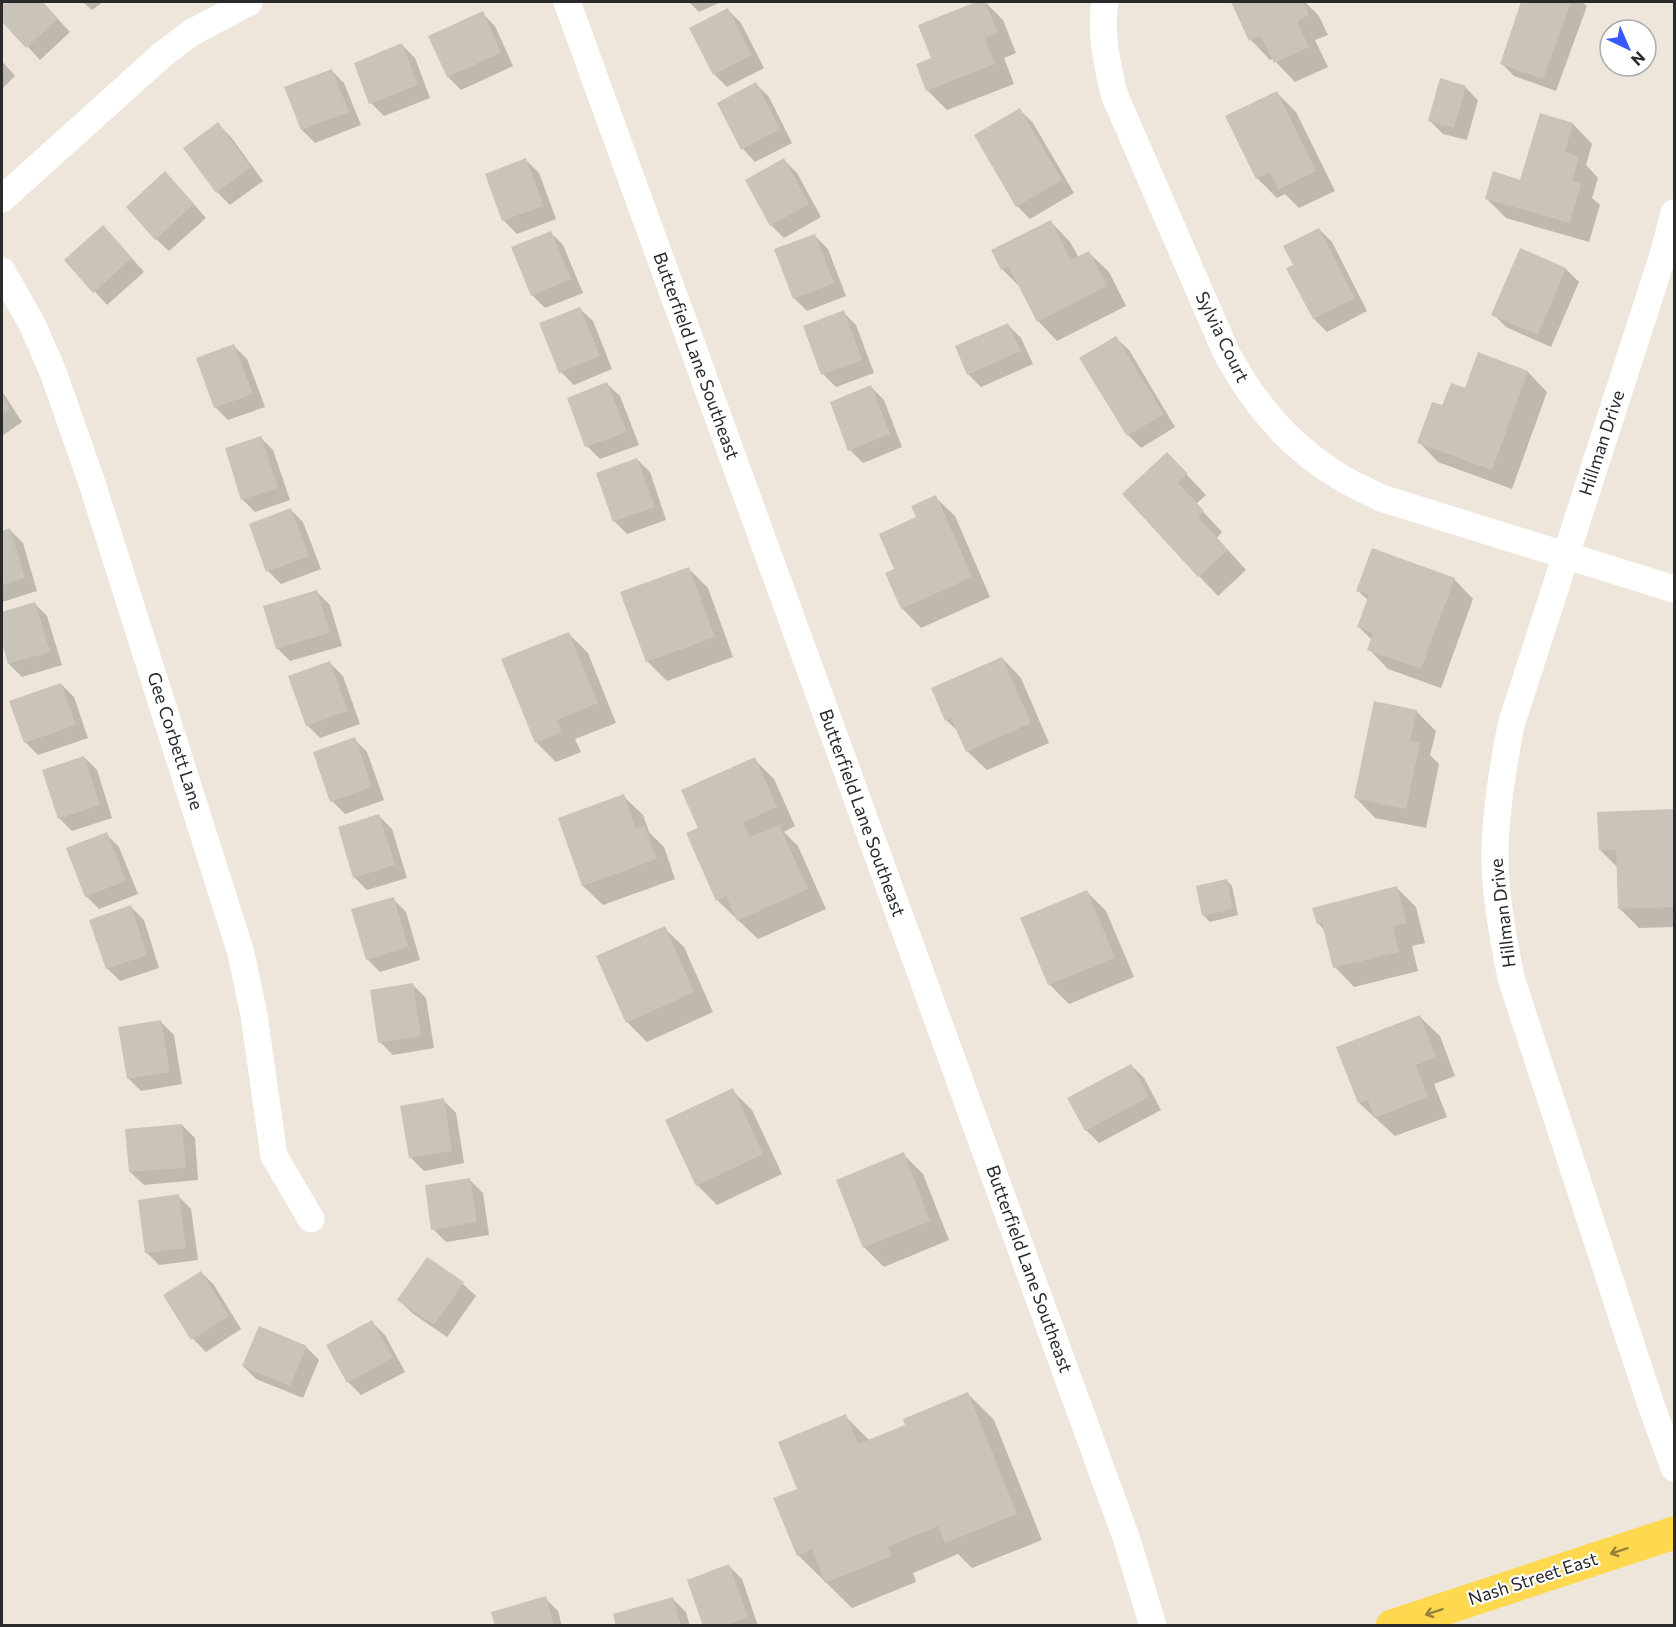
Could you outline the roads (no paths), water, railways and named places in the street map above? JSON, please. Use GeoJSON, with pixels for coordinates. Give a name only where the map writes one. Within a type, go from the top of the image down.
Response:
{"type":"FeatureCollection","features":[{"type":"Feature","properties":{"kind":"main road","name":"Nash Street East"},"geometry":{"type":"LineString","coordinates":[[1392,1626],[1674,1533]]}},
{"type":"Feature","properties":{"kind":"street"},"geometry":{"type":"LineString","coordinates":[[2,199],[162,55],[191,33],[249,2]]}},
{"type":"Feature","properties":{"kind":"street","name":"Butterfield Lane Southeast"},"geometry":{"type":"LineString","coordinates":[[567,2],[1123,1529],[1153,1626]]}},
{"type":"Feature","properties":{"kind":"street","name":"Sylvia Court"},"geometry":{"type":"LineString","coordinates":[[1105,2],[1103,14],[1105,54],[1114,94],[1226,352],[1238,375],[1265,413],[1302,450],[1340,477],[1381,498],[1674,589]]}},
{"type":"Feature","properties":{"kind":"street","name":"Hillman Drive"},"geometry":{"type":"LineString","coordinates":[[1674,213],[1664,252],[1512,725],[1499,787],[1495,851],[1499,915],[1511,978],[1649,1400],[1674,1468]]}},
{"type":"Feature","properties":{"kind":"street","name":"Gee Corbett Lane"},"geometry":{"type":"LineString","coordinates":[[2,271],[32,324],[53,372],[91,480],[241,953],[254,1015],[274,1156],[311,1219]]}}]}
